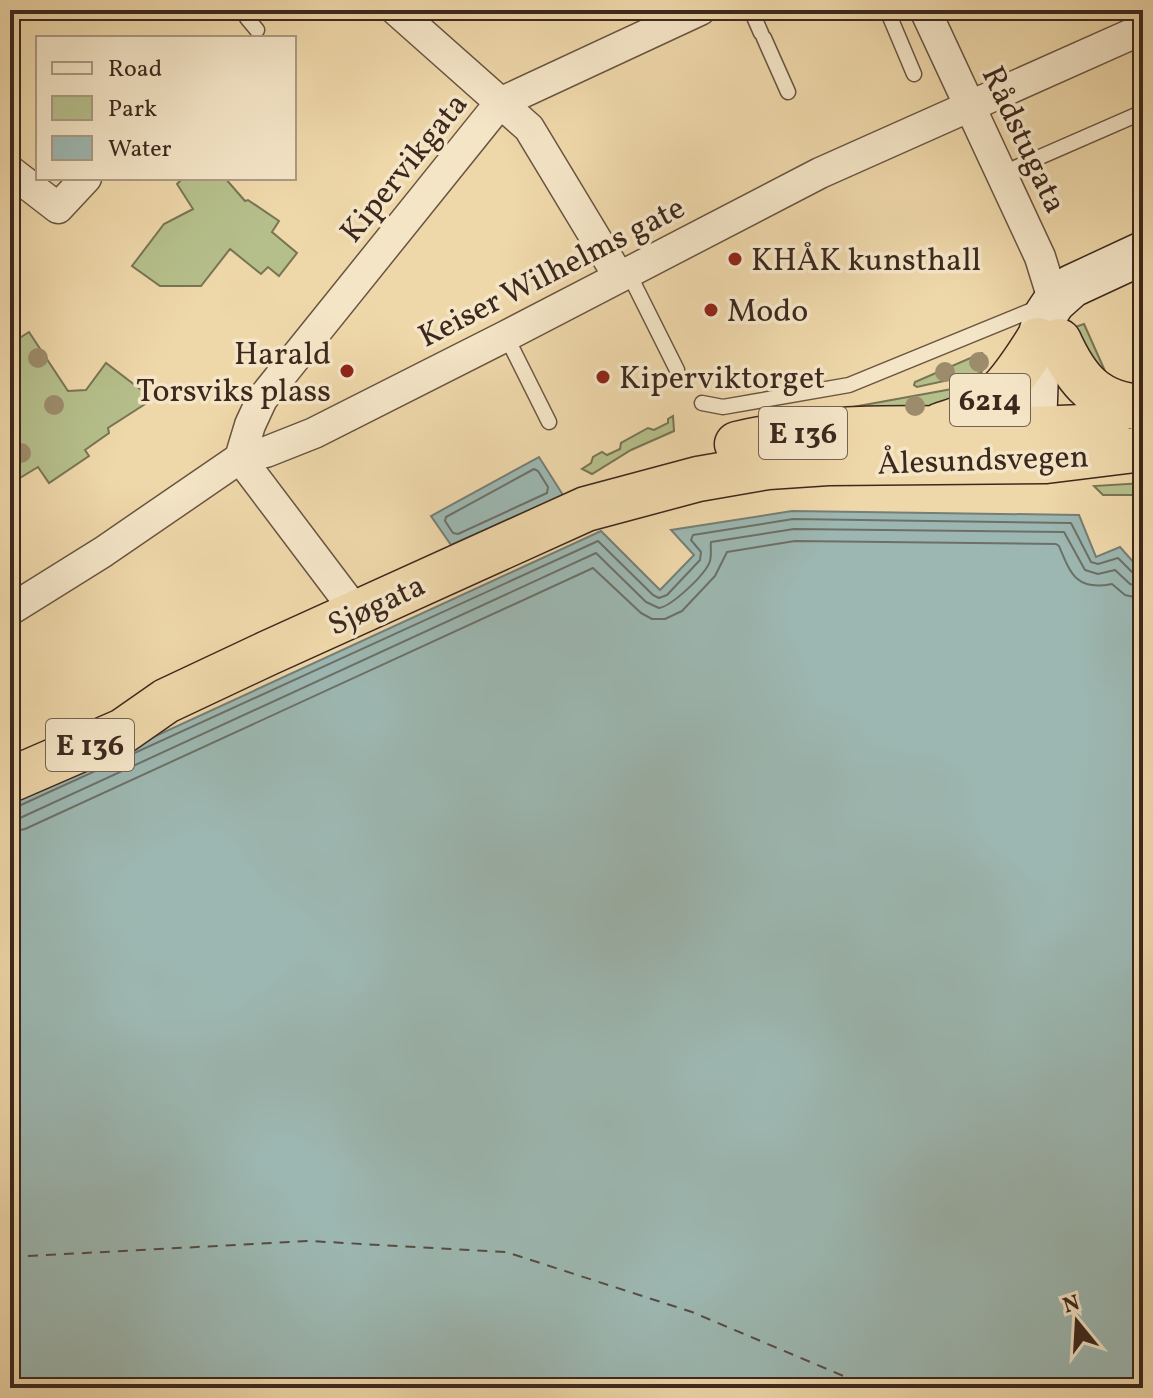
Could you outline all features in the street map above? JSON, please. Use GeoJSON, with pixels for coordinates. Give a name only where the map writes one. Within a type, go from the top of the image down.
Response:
{"type":"FeatureCollection","features":[{"type":"Feature","properties":{"kind":"highway"},"geometry":{"type":"LineString","coordinates":[[1050,327],[1068,361],[1091,389],[1124,406],[1143,407]]}},
{"type":"Feature","properties":{"kind":"highway","name":"6214"},"geometry":{"type":"LineString","coordinates":[[920,428],[965,418],[979,410],[1010,382],[1050,327]]}},
{"type":"Feature","properties":{"kind":"highway","name":"Ålesundsvegen"},"geometry":{"type":"LineString","coordinates":[[586,509],[698,479],[768,467],[1048,440],[1143,422]]}},
{"type":"Feature","properties":{"kind":"highway","name":"Ålesundsvegen"},"geometry":{"type":"LineString","coordinates":[[586,509],[613,489],[694,454],[796,433],[920,428],[1143,449]]}},
{"type":"Feature","properties":{"kind":"highway","name":"Sjøgata"},"geometry":{"type":"LineString","coordinates":[[10,780],[123,731],[166,701],[586,509]]}},
{"type":"Feature","properties":{"kind":"highway","name":"Sjøgata"},"geometry":{"type":"LineString","coordinates":[[10,749],[128,709],[166,701]]}},
{"type":"Feature","properties":{"kind":"main road","name":"6214"},"geometry":{"type":"LineString","coordinates":[[1048,440],[1050,327],[1072,286],[1143,253]]}},
{"type":"Feature","properties":{"kind":"street"},"geometry":{"type":"LineString","coordinates":[[396,10],[529,128],[623,274]]}},
{"type":"Feature","properties":{"kind":"street","name":"Kipervikgata"},"geometry":{"type":"LineString","coordinates":[[240,458],[262,399],[500,103],[700,10]]}},
{"type":"Feature","properties":{"kind":"street","name":"Rådstugata"},"geometry":{"type":"LineString","coordinates":[[925,10],[1040,257],[1050,327]]}},
{"type":"Feature","properties":{"kind":"street","name":"Keiser Wilhelms gate"},"geometry":{"type":"LineString","coordinates":[[10,610],[103,552],[240,458],[266,452],[314,433],[820,173],[1143,29]]}},
{"type":"Feature","properties":{"kind":"street"},"geometry":{"type":"LineString","coordinates":[[10,171],[58,208],[84,180]]}},
{"type":"Feature","properties":{"kind":"street"},"geometry":{"type":"LineString","coordinates":[[240,458],[345,597],[354,614]]}},
{"type":"Feature","properties":{"kind":"lane"},"geometry":{"type":"LineString","coordinates":[[251,10],[247,18],[257,30]]}},
{"type":"Feature","properties":{"kind":"lane"},"geometry":{"type":"LineString","coordinates":[[751,10],[788,92]]}},
{"type":"Feature","properties":{"kind":"lane"},"geometry":{"type":"LineString","coordinates":[[887,10],[914,74]]}},
{"type":"Feature","properties":{"kind":"lane"},"geometry":{"type":"LineString","coordinates":[[1001,174],[1143,112]]}},
{"type":"Feature","properties":{"kind":"lane"},"geometry":{"type":"LineString","coordinates":[[623,274],[677,370]]}},
{"type":"Feature","properties":{"kind":"lane"},"geometry":{"type":"LineString","coordinates":[[702,403],[723,407],[849,385],[1050,327]]}},
{"type":"Feature","properties":{"kind":"lane"},"geometry":{"type":"LineString","coordinates":[[506,336],[549,422]]}},
{"type":"Feature","properties":{"kind":"green space"},"geometry":{"type":"Polygon","coordinates":[[[181,180],[227,180],[245,201],[279,221],[272,232],[297,253],[279,276],[268,267],[261,274],[230,249],[201,286],[160,286],[132,266],[164,224],[193,209],[177,184],[181,180]]]}},
{"type":"Feature","properties":{"kind":"green space"},"geometry":{"type":"Polygon","coordinates":[[[1084,324],[1105,371],[1099,375],[1072,328],[1084,324]]]}},
{"type":"Feature","properties":{"kind":"green space"},"geometry":{"type":"Polygon","coordinates":[[[29,332],[68,391],[86,390],[106,363],[153,399],[108,428],[109,433],[85,450],[89,456],[49,483],[38,467],[10,484],[10,344],[29,332]]]}},
{"type":"Feature","properties":{"kind":"green space"},"geometry":{"type":"Polygon","coordinates":[[[982,353],[987,361],[981,373],[917,387],[914,385],[915,382],[982,353]]]}},
{"type":"Feature","properties":{"kind":"green space"},"geometry":{"type":"Polygon","coordinates":[[[985,383],[950,408],[847,410],[853,407],[985,383]]]}},
{"type":"Feature","properties":{"kind":"green space"},"geometry":{"type":"Polygon","coordinates":[[[673,416],[674,431],[631,450],[592,474],[582,469],[591,463],[593,457],[620,449],[621,443],[648,428],[654,430],[668,423],[673,416]]]}},
{"type":"Feature","properties":{"kind":"green space"},"geometry":{"type":"Polygon","coordinates":[[[1143,483],[1143,495],[1103,495],[1094,486],[1143,483]]]}},
{"type":"Feature","properties":{"kind":"water"},"geometry":{"type":"Polygon","coordinates":[[[539,457],[563,495],[451,545],[431,516],[539,457]]]}},
{"type":"Feature","properties":{"kind":"water"},"geometry":{"type":"Polygon","coordinates":[[[792,511],[1079,515],[1096,557],[1120,547],[1143,573],[1143,1388],[10,1388],[10,803],[601,531],[660,590],[694,555],[671,530],[792,511]]]}},
{"type":"Feature","properties":{"kind":"ferry route"},"geometry":{"type":"LineString","coordinates":[[10,1257],[309,1241],[506,1252],[692,1312],[872,1388]]}},
{"type":"Feature","properties":{"kind":"place","name":"KHÅK kunsthall"},"geometry":{"type":"Point","coordinates":[735,259]}},
{"type":"Feature","properties":{"kind":"place","name":"Modo"},"geometry":{"type":"Point","coordinates":[711,310]}},
{"type":"Feature","properties":{"kind":"place","name":"Harald Torsviks plass"},"geometry":{"type":"Point","coordinates":[347,371]}},
{"type":"Feature","properties":{"kind":"place","name":"Kiperviktorget"},"geometry":{"type":"Point","coordinates":[603,377]}}]}
